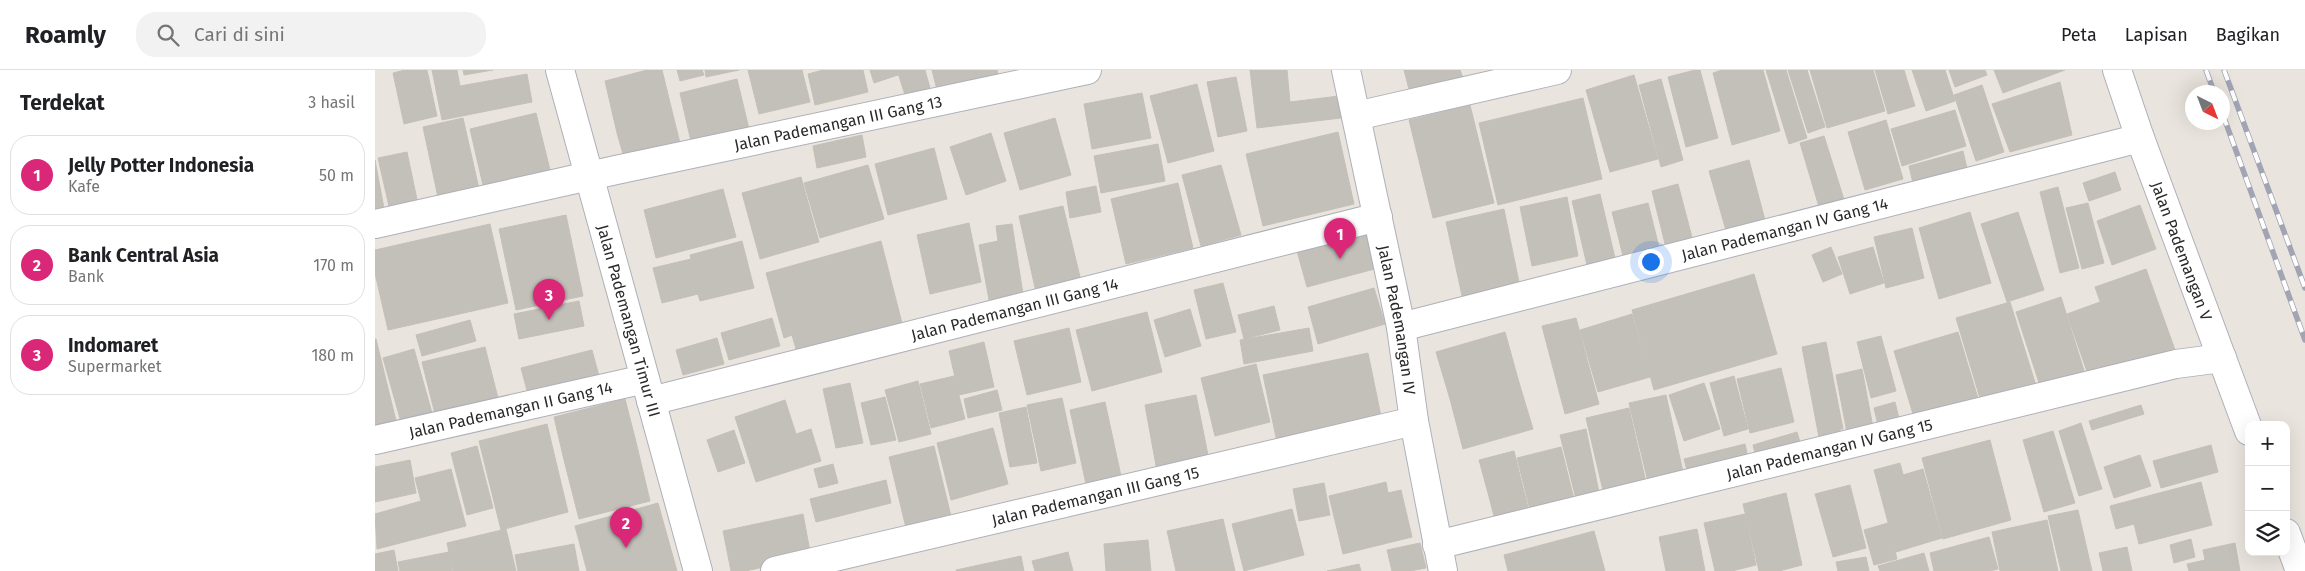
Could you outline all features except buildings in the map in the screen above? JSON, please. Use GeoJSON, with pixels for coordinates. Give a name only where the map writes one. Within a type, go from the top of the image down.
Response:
{"type":"FeatureCollection","features":[{"type":"Feature","properties":{"kind":"street","name":"Jalan Pademangan Timur III"},"geometry":{"type":"LineString","coordinates":[[560,70],[698,571]]}},
{"type":"Feature","properties":{"kind":"street","name":"Jalan Pademangan III Gang 13"},"geometry":{"type":"LineString","coordinates":[[375,224],[589,176],[1087,70]]}},
{"type":"Feature","properties":{"kind":"street","name":"Jalan Pademangan IV"},"geometry":{"type":"LineString","coordinates":[[1346,70],[1401,327],[1414,421],[1440,558]]}},
{"type":"Feature","properties":{"kind":"street"},"geometry":{"type":"LineString","coordinates":[[1356,116],[1557,70]]}},
{"type":"Feature","properties":{"kind":"street","name":"Jalan Pademangan V"},"geometry":{"type":"LineString","coordinates":[[2117,70],[2140,138],[2245,421]]}},
{"type":"Feature","properties":{"kind":"street","name":"Jalan Pademangan IV Gang 14"},"geometry":{"type":"LineString","coordinates":[[1401,327],[2140,138]]}},
{"type":"Feature","properties":{"kind":"street","name":"Jalan Pademangan III Gang 14"},"geometry":{"type":"LineString","coordinates":[[648,390],[1378,217]]}},
{"type":"Feature","properties":{"kind":"street","name":"Jalan Pademangan IV Gang 15"},"geometry":{"type":"LineString","coordinates":[[1440,558],[2168,366],[2222,358]]}},
{"type":"Feature","properties":{"kind":"street","name":"Jalan Pademangan II Gang 14"},"geometry":{"type":"LineString","coordinates":[[375,440],[648,390]]}},
{"type":"Feature","properties":{"kind":"street","name":"Jalan Pademangan III Gang 15"},"geometry":{"type":"LineString","coordinates":[[775,571],[1414,421]]}},
{"type":"Feature","properties":{"kind":"street"},"geometry":{"type":"LineString","coordinates":[[2290,549],[2295,570]]}},
{"type":"Feature","properties":{"kind":"railway"},"geometry":{"type":"LineString","coordinates":[[2206,70],[2211,85]]}},
{"type":"Feature","properties":{"kind":"railway"},"geometry":{"type":"LineString","coordinates":[[2224,70],[2305,288]]}},
{"type":"Feature","properties":{"kind":"railway"},"geometry":{"type":"LineString","coordinates":[[2228,130],[2305,340]]}},
{"type":"Feature","properties":{"kind":"place","name":"Jelly Potter Indonesia"},"geometry":{"type":"Point","coordinates":[1340,259]}},
{"type":"Feature","properties":{"kind":"place","name":"Indomaret"},"geometry":{"type":"Point","coordinates":[549,320]}},
{"type":"Feature","properties":{"kind":"place","name":"Bank Central Asia"},"geometry":{"type":"Point","coordinates":[626,548]}}]}
